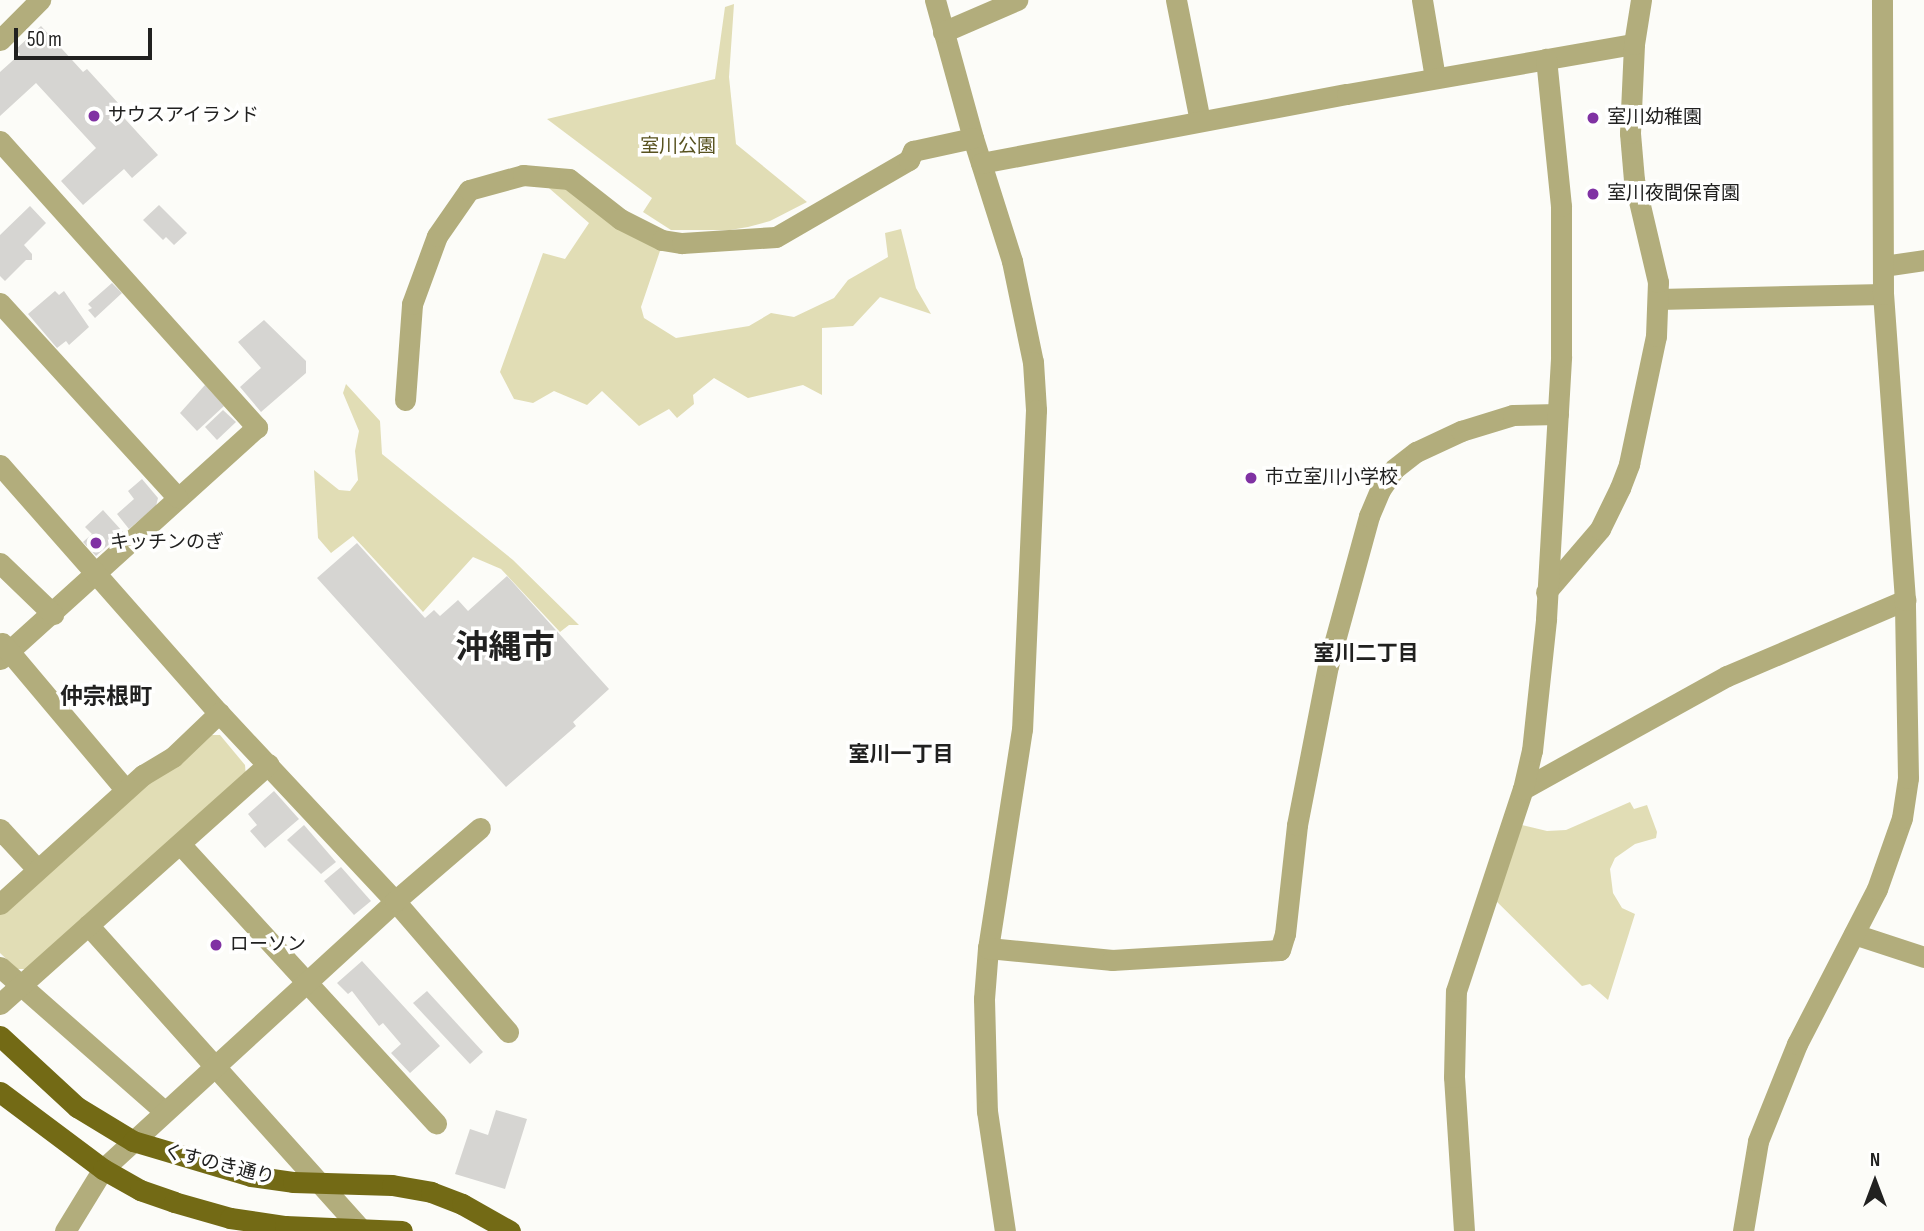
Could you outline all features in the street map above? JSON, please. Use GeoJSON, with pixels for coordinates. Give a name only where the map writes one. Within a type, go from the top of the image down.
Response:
{"type":"FeatureCollection","features":[{"type":"Feature","properties":{"kind":"main road","name":"くすのき通り"},"geometry":{"type":"LineString","coordinates":[[0,1036],[77,1107],[133,1141],[177,1157],[251,1176],[293,1182],[392,1185],[431,1192],[461,1204],[510,1231]]}},
{"type":"Feature","properties":{"kind":"main road"},"geometry":{"type":"LineString","coordinates":[[0,1092],[103,1169],[152,1194],[230,1218],[285,1226],[359,1227],[402,1231]]}},
{"type":"Feature","properties":{"kind":"street"},"geometry":{"type":"LineString","coordinates":[[0,40],[40,0]]}},
{"type":"Feature","properties":{"kind":"street"},"geometry":{"type":"LineString","coordinates":[[936,0],[1024,311],[1033,362],[1036,410],[1022,729],[988,948],[984,1057],[987,1111],[1005,1231]]}},
{"type":"Feature","properties":{"kind":"street"},"geometry":{"type":"LineString","coordinates":[[943,32],[1017,0]]}},
{"type":"Feature","properties":{"kind":"street"},"geometry":{"type":"LineString","coordinates":[[1176,0],[1200,121]]}},
{"type":"Feature","properties":{"kind":"street"},"geometry":{"type":"LineString","coordinates":[[1422,0],[1435,78]]}},
{"type":"Feature","properties":{"kind":"street"},"geometry":{"type":"LineString","coordinates":[[1546,592],[1600,529],[1620,488],[1629,464],[1656,336],[1658,282],[1634,180],[1630,133],[1634,44],[1641,0]]}},
{"type":"Feature","properties":{"kind":"street"},"geometry":{"type":"LineString","coordinates":[[1743,1231],[1758,1141],[1778,1088],[1877,889],[1902,818],[1908,778],[1915,659],[1905,600],[1883,294],[1882,0]]}},
{"type":"Feature","properties":{"kind":"street"},"geometry":{"type":"LineString","coordinates":[[981,163],[1435,78],[1634,44]]}},
{"type":"Feature","properties":{"kind":"street"},"geometry":{"type":"LineString","coordinates":[[1464,1231],[1454,1077],[1456,991],[1523,789],[1532,751],[1546,592],[1558,414],[1561,206],[1546,59]]}},
{"type":"Feature","properties":{"kind":"street"},"geometry":{"type":"LineString","coordinates":[[405,400],[412,304],[437,236],[469,190],[523,175],[569,178],[620,219],[662,240],[682,243],[776,237],[909,160],[913,151],[973,138]]}},
{"type":"Feature","properties":{"kind":"street"},"geometry":{"type":"LineString","coordinates":[[0,141],[257,427],[177,497],[53,614],[3,650],[126,790]]}},
{"type":"Feature","properties":{"kind":"street"},"geometry":{"type":"LineString","coordinates":[[1883,265],[1924,260]]}},
{"type":"Feature","properties":{"kind":"street"},"geometry":{"type":"LineString","coordinates":[[1658,299],[1883,294]]}},
{"type":"Feature","properties":{"kind":"street"},"geometry":{"type":"LineString","coordinates":[[0,303],[177,497]]}},
{"type":"Feature","properties":{"kind":"street"},"geometry":{"type":"LineString","coordinates":[[988,948],[1112,960],[1280,950],[1285,934],[1297,825],[1328,666],[1380,489],[1394,469],[1416,452],[1461,431],[1513,415],[1558,414]]}},
{"type":"Feature","properties":{"kind":"street"},"geometry":{"type":"LineString","coordinates":[[0,465],[219,713],[395,901],[508,1032]]}},
{"type":"Feature","properties":{"kind":"street"},"geometry":{"type":"LineString","coordinates":[[0,563],[53,614]]}},
{"type":"Feature","properties":{"kind":"street"},"geometry":{"type":"LineString","coordinates":[[1523,789],[1727,676],[1905,600]]}},
{"type":"Feature","properties":{"kind":"street"},"geometry":{"type":"LineString","coordinates":[[0,904],[126,790],[173,757],[219,713]]}},
{"type":"Feature","properties":{"kind":"street"},"geometry":{"type":"LineString","coordinates":[[0,1004],[268,764]]}},
{"type":"Feature","properties":{"kind":"street"},"geometry":{"type":"LineString","coordinates":[[65,1231],[103,1169],[395,901],[480,828]]}},
{"type":"Feature","properties":{"kind":"street"},"geometry":{"type":"LineString","coordinates":[[0,829],[37,869]]}},
{"type":"Feature","properties":{"kind":"street"},"geometry":{"type":"LineString","coordinates":[[180,844],[436,1123]]}},
{"type":"Feature","properties":{"kind":"street"},"geometry":{"type":"LineString","coordinates":[[88,925],[359,1227]]}},
{"type":"Feature","properties":{"kind":"street"},"geometry":{"type":"LineString","coordinates":[[1854,934],[1924,957]]}},
{"type":"Feature","properties":{"kind":"street"},"geometry":{"type":"LineString","coordinates":[[0,967],[164,1111]]}},
{"type":"Feature","properties":{"kind":"green space","name":"室川公園"},"geometry":{"type":"Polygon","coordinates":[[[734,4],[729,77],[736,144],[807,202],[770,221],[748,227],[730,230],[671,230],[643,212],[652,198],[547,119],[715,79],[725,7],[734,4]]]}},
{"type":"Feature","properties":{"kind":"green space"},"geometry":{"type":"Polygon","coordinates":[[[542,182],[565,183],[662,245],[641,307],[644,318],[676,338],[749,326],[771,313],[794,317],[834,298],[848,280],[888,257],[885,233],[901,229],[916,288],[931,314],[880,297],[853,326],[822,328],[822,395],[803,385],[748,398],[714,378],[693,395],[694,404],[677,418],[669,409],[639,426],[602,391],[587,405],[554,391],[533,403],[514,399],[500,372],[543,253],[565,259],[589,223],[542,182]]]}},
{"type":"Feature","properties":{"kind":"green space"},"geometry":{"type":"Polygon","coordinates":[[[346,384],[380,421],[382,454],[513,560],[579,625],[569,625],[560,632],[501,569],[473,557],[423,612],[353,536],[331,553],[318,538],[314,470],[339,490],[350,491],[358,480],[355,451],[359,431],[343,393],[346,384]]]}},
{"type":"Feature","properties":{"kind":"green space"},"geometry":{"type":"Polygon","coordinates":[[[208,735],[220,735],[245,765],[246,777],[27,969],[17,969],[0,953],[0,912],[147,779],[208,735]]]}},
{"type":"Feature","properties":{"kind":"green space"},"geometry":{"type":"Polygon","coordinates":[[[1630,802],[1634,809],[1647,805],[1657,832],[1656,838],[1635,844],[1615,858],[1610,869],[1613,893],[1622,908],[1635,914],[1608,1000],[1590,984],[1582,986],[1488,893],[1513,823],[1547,831],[1566,830],[1630,802]]]}},
{"type":"Feature","properties":{"kind":"building","name":"サウスアイランド"},"geometry":{"type":"Polygon","coordinates":[[[41,26],[83,72],[87,69],[119,104],[115,108],[158,155],[132,178],[124,169],[83,205],[61,181],[96,148],[36,83],[0,116],[0,72],[20,54],[15,50],[41,26]]]}},
{"type":"Feature","properties":{"kind":"building"},"geometry":{"type":"Polygon","coordinates":[[[159,205],[187,233],[174,245],[166,237],[163,240],[143,220],[159,205]]]}},
{"type":"Feature","properties":{"kind":"building"},"geometry":{"type":"Polygon","coordinates":[[[30,206],[46,223],[24,245],[32,254],[32,260],[26,260],[5,281],[0,276],[0,235],[30,206]]]}},
{"type":"Feature","properties":{"kind":"building"},"geometry":{"type":"Polygon","coordinates":[[[112,283],[122,293],[95,318],[88,310],[92,308],[88,304],[112,283]]]}},
{"type":"Feature","properties":{"kind":"building"},"geometry":{"type":"Polygon","coordinates":[[[55,291],[59,295],[64,291],[89,327],[69,345],[66,341],[57,348],[28,314],[55,291]]]}},
{"type":"Feature","properties":{"kind":"building"},"geometry":{"type":"Polygon","coordinates":[[[264,320],[306,361],[306,373],[261,412],[240,387],[261,368],[238,342],[264,320]]]}},
{"type":"Feature","properties":{"kind":"building"},"geometry":{"type":"Polygon","coordinates":[[[205,385],[224,406],[197,431],[180,413],[205,385]]]}},
{"type":"Feature","properties":{"kind":"building"},"geometry":{"type":"Polygon","coordinates":[[[223,410],[236,422],[217,440],[205,427],[223,410]]]}},
{"type":"Feature","properties":{"kind":"building"},"geometry":{"type":"Polygon","coordinates":[[[142,479],[158,498],[156,506],[129,529],[117,514],[134,499],[128,491],[142,479]]]}},
{"type":"Feature","properties":{"kind":"building"},"geometry":{"type":"Polygon","coordinates":[[[103,510],[123,532],[96,556],[83,542],[92,534],[85,527],[103,510]]]}},
{"type":"Feature","properties":{"kind":"building"},"geometry":{"type":"Polygon","coordinates":[[[357,543],[425,618],[434,610],[440,616],[458,600],[468,611],[507,576],[609,689],[573,722],[576,726],[506,787],[317,578],[357,543]]]}},
{"type":"Feature","properties":{"kind":"building"},"geometry":{"type":"Polygon","coordinates":[[[274,791],[299,819],[265,848],[250,831],[257,825],[248,814],[274,791]]]}},
{"type":"Feature","properties":{"kind":"building"},"geometry":{"type":"Polygon","coordinates":[[[304,825],[336,862],[321,874],[287,840],[304,825]]]}},
{"type":"Feature","properties":{"kind":"building"},"geometry":{"type":"Polygon","coordinates":[[[341,867],[371,901],[354,915],[324,881],[341,867]]]}},
{"type":"Feature","properties":{"kind":"building"},"geometry":{"type":"Polygon","coordinates":[[[362,961],[440,1046],[410,1073],[391,1053],[401,1044],[383,1023],[379,1026],[352,991],[348,994],[337,983],[362,961]]]}},
{"type":"Feature","properties":{"kind":"building"},"geometry":{"type":"Polygon","coordinates":[[[427,991],[483,1052],[470,1064],[413,1003],[427,991]]]}},
{"type":"Feature","properties":{"kind":"building"},"geometry":{"type":"Polygon","coordinates":[[[496,1110],[527,1119],[505,1189],[455,1174],[470,1129],[488,1135],[496,1110]]]}},
{"type":"Feature","properties":{"kind":"place","name":"サウスアイランド"},"geometry":{"type":"Point","coordinates":[94,116]}},
{"type":"Feature","properties":{"kind":"place","name":"室川幼稚園"},"geometry":{"type":"Point","coordinates":[1593,118]}},
{"type":"Feature","properties":{"kind":"place","name":"室川夜間保育園"},"geometry":{"type":"Point","coordinates":[1593,194]}},
{"type":"Feature","properties":{"kind":"place","name":"市立室川小学校"},"geometry":{"type":"Point","coordinates":[1251,478]}},
{"type":"Feature","properties":{"kind":"place","name":"キッチンのぎ"},"geometry":{"type":"Point","coordinates":[96,543]}},
{"type":"Feature","properties":{"kind":"place","name":"ローソン"},"geometry":{"type":"Point","coordinates":[216,945]}},
{"type":"Feature","properties":{"kind":"district","name":"沖縄市"},"geometry":{"type":"Point","coordinates":[505,649]}},
{"type":"Feature","properties":{"kind":"district","name":"室川二丁目"},"geometry":{"type":"Point","coordinates":[1366,654]}},
{"type":"Feature","properties":{"kind":"district","name":"仲宗根町"},"geometry":{"type":"Point","coordinates":[106,697]}},
{"type":"Feature","properties":{"kind":"district","name":"室川一丁目"},"geometry":{"type":"Point","coordinates":[901,755]}}]}
